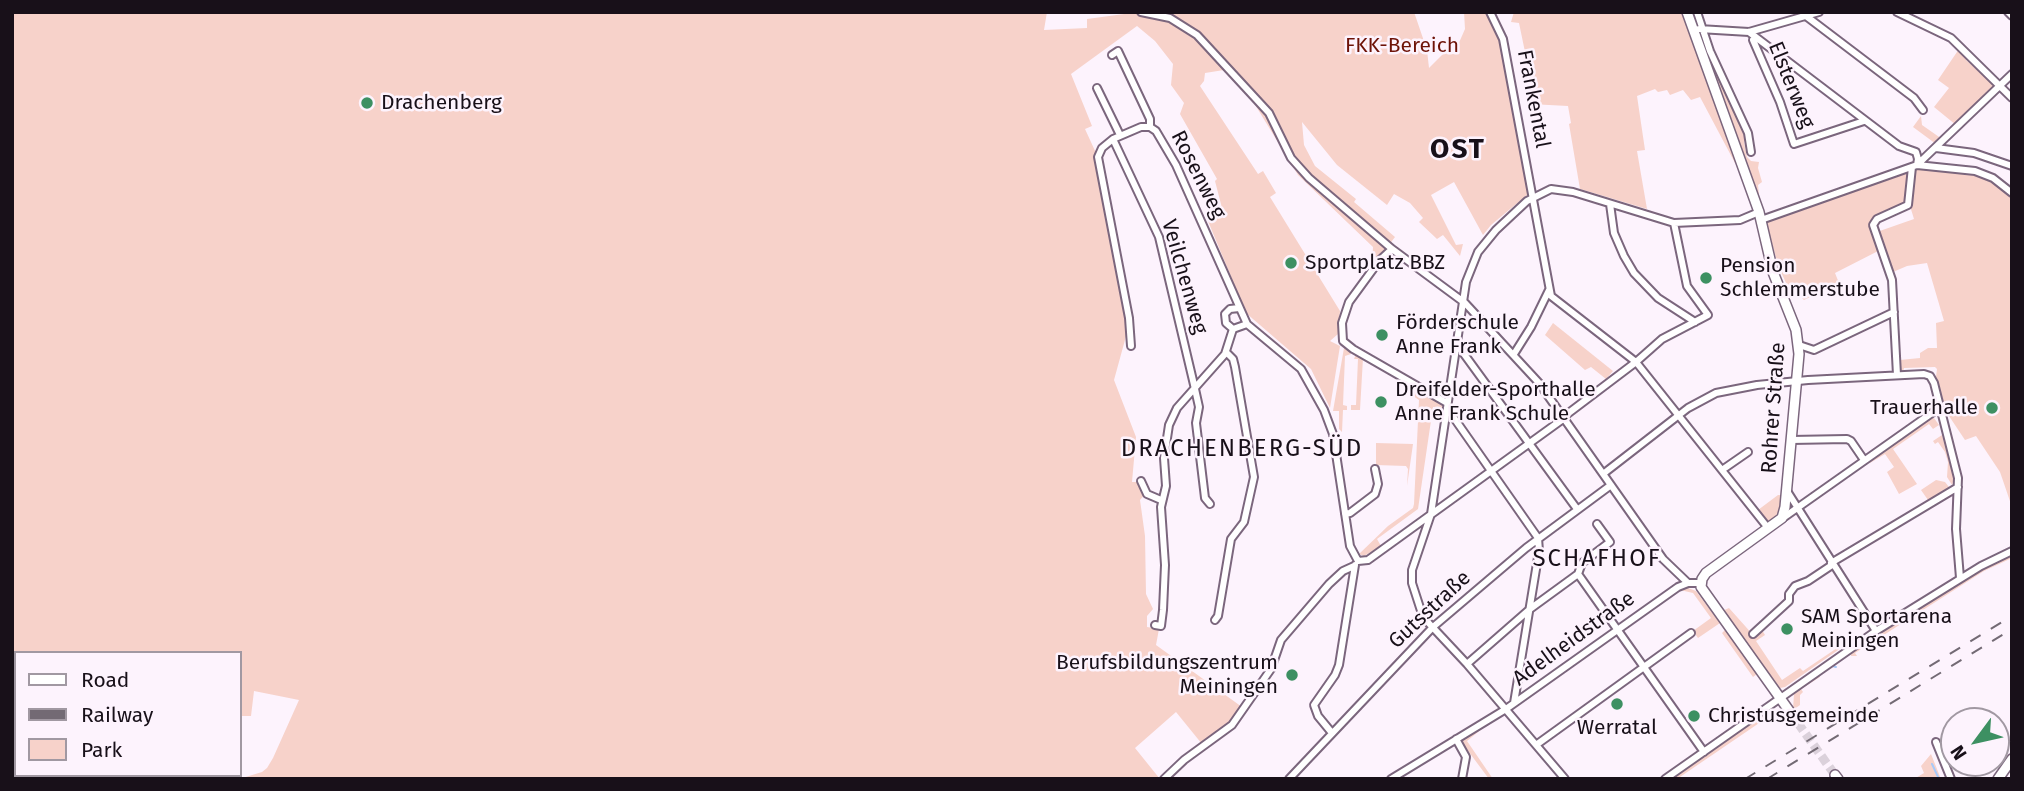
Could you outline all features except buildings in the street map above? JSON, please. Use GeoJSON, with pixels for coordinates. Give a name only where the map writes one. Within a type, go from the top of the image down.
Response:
{"type":"FeatureCollection","features":[{"type":"Feature","properties":{"kind":"main road","name":"Rohrer Straße"},"geometry":{"type":"LineString","coordinates":[[1688,12],[1698,30],[1760,216],[1773,272],[1796,330],[1799,345],[1798,381],[1782,518]]}},
{"type":"Feature","properties":{"kind":"main road"},"geometry":{"type":"LineString","coordinates":[[1782,518],[1706,573],[1701,583],[1706,596],[1790,712]]}},
{"type":"Feature","properties":{"kind":"main road"},"geometry":{"type":"LineString","coordinates":[[1998,779],[2012,759]]}},
{"type":"Feature","properties":{"kind":"street"},"geometry":{"type":"LineString","coordinates":[[1141,12],[1170,18],[1197,35],[1269,113],[1291,158],[1325,192],[1392,249],[1463,300],[1539,383],[1663,559],[1688,583],[1701,583]]}},
{"type":"Feature","properties":{"kind":"street","name":"Frankental"},"geometry":{"type":"LineString","coordinates":[[1490,12],[1503,39],[1534,196],[1549,290]]}},
{"type":"Feature","properties":{"kind":"street","name":"Rohrer Straße"},"geometry":{"type":"LineString","coordinates":[[1697,12],[1698,30]]}},
{"type":"Feature","properties":{"kind":"street"},"geometry":{"type":"LineString","coordinates":[[1751,152],[1748,133],[1698,30],[1749,32],[1819,12]]}},
{"type":"Feature","properties":{"kind":"street"},"geometry":{"type":"LineString","coordinates":[[1897,12],[1951,38],[2012,98]]}},
{"type":"Feature","properties":{"kind":"street"},"geometry":{"type":"LineString","coordinates":[[2008,12],[2012,16]]}},
{"type":"Feature","properties":{"kind":"street"},"geometry":{"type":"LineString","coordinates":[[1806,16],[1914,98],[1923,110]]}},
{"type":"Feature","properties":{"kind":"street","name":"Elsterweg"},"geometry":{"type":"LineString","coordinates":[[1749,32],[1780,102],[1794,144],[1864,121]]}},
{"type":"Feature","properties":{"kind":"street","name":"Elsterweg"},"geometry":{"type":"LineString","coordinates":[[1749,32],[1864,121],[1899,146],[1916,152],[1918,159],[1914,166]]}},
{"type":"Feature","properties":{"kind":"street","name":"Rosenweg"},"geometry":{"type":"LineString","coordinates":[[1112,55],[1118,51],[1150,119],[1150,127],[1156,131],[1176,165],[1247,324]]}},
{"type":"Feature","properties":{"kind":"street"},"geometry":{"type":"LineString","coordinates":[[1564,779],[1433,627],[1419,608],[1412,574],[1431,514],[1466,282],[1478,252],[1512,213],[1534,196],[1551,189],[1560,189],[1674,222],[1740,220],[1760,216],[1914,166],[2012,74]]}},
{"type":"Feature","properties":{"kind":"street"},"geometry":{"type":"LineString","coordinates":[[1097,88],[1119,135]]}},
{"type":"Feature","properties":{"kind":"street"},"geometry":{"type":"LineString","coordinates":[[1131,346],[1129,318],[1098,156],[1099,151],[1119,135],[1141,127],[1150,127]]}},
{"type":"Feature","properties":{"kind":"street","name":"Veilchenweg"},"geometry":{"type":"LineString","coordinates":[[1113,139],[1159,237],[1199,407],[1196,424],[1205,498],[1210,504]]}},
{"type":"Feature","properties":{"kind":"street"},"geometry":{"type":"LineString","coordinates":[[1936,148],[1974,153],[2012,166]]}},
{"type":"Feature","properties":{"kind":"street"},"geometry":{"type":"LineString","coordinates":[[1914,166],[1982,173],[2012,193]]}},
{"type":"Feature","properties":{"kind":"street"},"geometry":{"type":"LineString","coordinates":[[1898,375],[1892,281],[1873,225],[1877,219],[1908,205],[1914,166]]}},
{"type":"Feature","properties":{"kind":"street"},"geometry":{"type":"LineString","coordinates":[[1610,204],[1614,233],[1634,273],[1658,298],[1695,322]]}},
{"type":"Feature","properties":{"kind":"street"},"geometry":{"type":"LineString","coordinates":[[1164,779],[1184,760],[1232,725],[1271,669],[1281,640],[1343,571],[1491,472],[1636,362],[1662,339],[1708,315],[1687,286],[1674,222]]}},
{"type":"Feature","properties":{"kind":"street"},"geometry":{"type":"LineString","coordinates":[[1392,249],[1379,261],[1349,302],[1342,323],[1343,341],[1447,406],[1538,538],[1539,551],[1514,703]]}},
{"type":"Feature","properties":{"kind":"street"},"geometry":{"type":"LineString","coordinates":[[1514,354],[1549,290]]}},
{"type":"Feature","properties":{"kind":"street"},"geometry":{"type":"LineString","coordinates":[[1549,290],[1551,296],[1636,362],[1768,528]]}},
{"type":"Feature","properties":{"kind":"street"},"geometry":{"type":"LineString","coordinates":[[1233,328],[1226,323],[1225,314],[1230,309],[1239,308]]}},
{"type":"Feature","properties":{"kind":"street"},"geometry":{"type":"LineString","coordinates":[[1799,345],[1814,350],[1894,312]]}},
{"type":"Feature","properties":{"kind":"street"},"geometry":{"type":"LineString","coordinates":[[1233,328],[1247,324],[1301,369],[1329,421],[1333,434],[1350,546],[1358,563],[1339,665],[1314,705],[1318,716],[1332,733]]}},
{"type":"Feature","properties":{"kind":"street"},"geometry":{"type":"LineString","coordinates":[[1155,625],[1161,626],[1163,610],[1165,565],[1161,500],[1166,486],[1164,458],[1168,425],[1177,408],[1226,352],[1233,328]]}},
{"type":"Feature","properties":{"kind":"street"},"geometry":{"type":"LineString","coordinates":[[1456,343],[1577,509]]}},
{"type":"Feature","properties":{"kind":"street"},"geometry":{"type":"LineString","coordinates":[[1215,620],[1218,616],[1231,539],[1244,522],[1254,477],[1235,367],[1233,359],[1226,352]]}},
{"type":"Feature","properties":{"kind":"street"},"geometry":{"type":"LineString","coordinates":[[1603,474],[1678,415],[1716,393],[1746,386],[1798,381],[1924,374],[1930,376],[1958,487],[1956,529],[1961,578]]}},
{"type":"Feature","properties":{"kind":"street"},"geometry":{"type":"LineString","coordinates":[[1782,518],[1939,408]]}},
{"type":"Feature","properties":{"kind":"street"},"geometry":{"type":"LineString","coordinates":[[1791,440],[1847,439],[1864,460]]}},
{"type":"Feature","properties":{"kind":"street"},"geometry":{"type":"LineString","coordinates":[[1722,470],[1748,452]]}},
{"type":"Feature","properties":{"kind":"street"},"geometry":{"type":"LineString","coordinates":[[1345,514],[1375,495],[1378,482],[1375,470]]}},
{"type":"Feature","properties":{"kind":"street"},"geometry":{"type":"LineString","coordinates":[[1141,481],[1147,494],[1161,500]]}},
{"type":"Feature","properties":{"kind":"street","name":"Gutsstraße"},"geometry":{"type":"LineString","coordinates":[[1289,779],[1433,627],[1538,538],[1611,485]]}},
{"type":"Feature","properties":{"kind":"street"},"geometry":{"type":"LineString","coordinates":[[1753,634],[1789,601],[1789,594],[1795,586],[1808,581],[1958,487]]}},
{"type":"Feature","properties":{"kind":"street"},"geometry":{"type":"LineString","coordinates":[[1787,491],[1875,631]]}},
{"type":"Feature","properties":{"kind":"street"},"geometry":{"type":"LineString","coordinates":[[1467,664],[1530,609],[1578,574],[1582,563],[1610,542],[1597,524]]}},
{"type":"Feature","properties":{"kind":"street"},"geometry":{"type":"LineString","coordinates":[[1665,779],[1875,631],[1988,561],[2012,551]]}},
{"type":"Feature","properties":{"kind":"street"},"geometry":{"type":"LineString","coordinates":[[1578,574],[1704,752]]}},
{"type":"Feature","properties":{"kind":"street","name":"Adelheidstraße"},"geometry":{"type":"LineString","coordinates":[[1391,779],[1506,709],[1678,587],[1688,583]]}},
{"type":"Feature","properties":{"kind":"street"},"geometry":{"type":"LineString","coordinates":[[1536,745],[1691,633]]}},
{"type":"Feature","properties":{"kind":"street"},"geometry":{"type":"LineString","coordinates":[[1456,739],[1466,757],[1462,779]]}},
{"type":"Feature","properties":{"kind":"street"},"geometry":{"type":"LineString","coordinates":[[1936,742],[1951,779]]}},
{"type":"Feature","properties":{"kind":"green space","name":"FKK-Bereich"},"geometry":{"type":"Polygon","coordinates":[[[12,12],[1047,12],[1044,30],[1087,28],[1087,19],[1139,12],[1414,12],[1427,50],[1429,68],[1455,42],[1458,45],[1465,29],[1464,12],[1488,12],[1501,40],[1528,191],[1527,195],[1483,235],[1454,182],[1431,195],[1456,245],[1463,244],[1460,256],[1443,235],[1437,239],[1419,222],[1423,218],[1410,203],[1394,194],[1387,205],[1337,165],[1302,122],[1304,145],[1315,166],[1356,199],[1354,202],[1395,237],[1372,267],[1373,247],[1298,175],[1254,103],[1224,70],[1205,73],[1200,86],[1258,174],[1263,171],[1276,193],[1270,197],[1340,311],[1338,334],[1330,341],[1340,346],[1330,408],[1311,369],[1246,313],[1208,221],[1223,212],[1215,181],[1217,179],[1180,114],[1184,103],[1171,85],[1173,64],[1155,41],[1137,26],[1071,74],[1092,126],[1085,129],[1096,153],[1128,329],[1114,380],[1136,437],[1132,482],[1139,482],[1145,494],[1140,500],[1145,536],[1146,594],[1153,609],[1147,616],[1147,627],[1159,629],[1156,645],[1242,707],[1230,723],[1202,744],[1176,712],[1135,748],[1160,779],[239,779],[267,768],[299,700],[254,691],[251,716],[242,716],[242,651],[14,651],[14,777],[235,779],[12,779],[12,12]]]}},
{"type":"Feature","properties":{"kind":"green space"},"geometry":{"type":"Polygon","coordinates":[[[1514,12],[1683,12],[1738,163],[1735,163],[1700,97],[1691,100],[1683,90],[1670,95],[1667,90],[1658,92],[1655,89],[1637,96],[1645,150],[1637,151],[1647,209],[1580,189],[1568,106],[1530,104],[1529,101],[1535,100],[1519,23],[1511,22],[1514,12]]]}},
{"type":"Feature","properties":{"kind":"green space"},"geometry":{"type":"Polygon","coordinates":[[[1699,35],[1702,35],[1747,137],[1744,142],[1747,157],[1751,161],[1759,162],[1762,182],[1758,185],[1759,194],[1757,194],[1699,35]]]}},
{"type":"Feature","properties":{"kind":"green space"},"geometry":{"type":"Polygon","coordinates":[[[1959,49],[1966,60],[1993,84],[1994,88],[1956,125],[1934,107],[1949,88],[1938,80],[1959,49]]]}},
{"type":"Feature","properties":{"kind":"green space"},"geometry":{"type":"Polygon","coordinates":[[[1921,116],[1922,125],[1942,139],[1936,144],[1913,127],[1921,116]]]}},
{"type":"Feature","properties":{"kind":"green space"},"geometry":{"type":"Polygon","coordinates":[[[1917,168],[1974,172],[1985,176],[2012,195],[2012,507],[2000,472],[1976,436],[1965,440],[1947,413],[1942,412],[1937,369],[1904,368],[1903,372],[1899,370],[1900,360],[1920,358],[1920,353],[1928,348],[1937,348],[1936,323],[1944,321],[1927,263],[1907,266],[1893,272],[1884,248],[1835,273],[1839,283],[1804,300],[1786,283],[1778,265],[1766,221],[1909,171],[1907,202],[1874,219],[1874,233],[1914,219],[1910,206],[1913,170],[1917,168]]]}},
{"type":"Feature","properties":{"kind":"green space"},"geometry":{"type":"Polygon","coordinates":[[[1553,323],[1613,371],[1606,379],[1591,367],[1585,370],[1545,335],[1553,323]]]}},
{"type":"Feature","properties":{"kind":"green space"},"geometry":{"type":"Polygon","coordinates":[[[1344,348],[1348,348],[1351,354],[1345,356],[1343,405],[1347,406],[1347,410],[1343,410],[1342,432],[1339,429],[1339,411],[1333,411],[1344,348]]]}},
{"type":"Feature","properties":{"kind":"green space"},"geometry":{"type":"Polygon","coordinates":[[[1356,354],[1363,358],[1360,410],[1351,410],[1351,405],[1356,405],[1356,354]]]}},
{"type":"Feature","properties":{"kind":"green space"},"geometry":{"type":"Polygon","coordinates":[[[1405,383],[1442,404],[1442,408],[1433,407],[1418,509],[1377,539],[1381,546],[1364,556],[1359,554],[1388,526],[1413,508],[1414,504],[1419,400],[1403,389],[1405,383]]]}},
{"type":"Feature","properties":{"kind":"green space"},"geometry":{"type":"Polygon","coordinates":[[[1934,418],[1939,425],[1933,429],[1929,424],[1893,449],[1917,484],[1899,494],[1887,472],[1894,467],[1885,454],[1870,463],[1869,461],[1934,418]]]}},
{"type":"Feature","properties":{"kind":"green space"},"geometry":{"type":"Polygon","coordinates":[[[1942,435],[1954,479],[1952,485],[1947,477],[1948,462],[1945,452],[1938,442],[1935,444],[1933,441],[1942,435]]]}},
{"type":"Feature","properties":{"kind":"green space"},"geometry":{"type":"Polygon","coordinates":[[[1376,443],[1413,444],[1407,486],[1406,466],[1376,465],[1376,443]]]}},
{"type":"Feature","properties":{"kind":"green space"},"geometry":{"type":"Polygon","coordinates":[[[1936,480],[1945,482],[1949,487],[1928,500],[1921,490],[1936,480]]]}},
{"type":"Feature","properties":{"kind":"green space"},"geometry":{"type":"Polygon","coordinates":[[[1781,495],[1779,511],[1773,520],[1767,521],[1758,510],[1781,495]]]}},
{"type":"Feature","properties":{"kind":"green space"},"geometry":{"type":"Polygon","coordinates":[[[2012,555],[2012,558],[1984,571],[1879,638],[1880,642],[1877,639],[1855,653],[1857,656],[1851,656],[1850,651],[1972,574],[2012,555]]]}},
{"type":"Feature","properties":{"kind":"green space"},"geometry":{"type":"Polygon","coordinates":[[[1688,588],[1696,591],[1720,623],[1698,638],[1693,631],[1711,618],[1693,593],[1680,590],[1688,588]]]}},
{"type":"Feature","properties":{"kind":"green space"},"geometry":{"type":"Polygon","coordinates":[[[1729,608],[1754,636],[1762,630],[1765,635],[1756,641],[1782,680],[1800,668],[1803,671],[1840,646],[1841,648],[1780,688],[1722,611],[1729,608]]]}},
{"type":"Feature","properties":{"kind":"green space"},"geometry":{"type":"Polygon","coordinates":[[[1725,630],[1757,674],[1753,677],[1722,633],[1725,630]]]}},
{"type":"Feature","properties":{"kind":"green space"},"geometry":{"type":"Polygon","coordinates":[[[1818,675],[1820,677],[1801,689],[1803,692],[1800,695],[1800,705],[1793,710],[1794,694],[1818,675]]]}},
{"type":"Feature","properties":{"kind":"green space"},"geometry":{"type":"Polygon","coordinates":[[[1775,710],[1786,715],[1778,720],[1768,717],[1677,779],[1672,779],[1763,715],[1775,710]]]}},
{"type":"Feature","properties":{"kind":"green space"},"geometry":{"type":"Polygon","coordinates":[[[1483,728],[1467,741],[1493,779],[1489,779],[1460,740],[1483,728]]]}},
{"type":"Feature","properties":{"kind":"green space"},"geometry":{"type":"Polygon","coordinates":[[[1931,754],[1941,779],[1914,779],[1924,773],[1921,766],[1931,754]]]}},
{"type":"Feature","properties":{"kind":"waterway"},"geometry":{"type":"LineString","coordinates":[[1832,666],[1836,667]]}},
{"type":"Feature","properties":{"kind":"waterway"},"geometry":{"type":"LineString","coordinates":[[1932,764],[1939,779]]}},
{"type":"Feature","properties":{"kind":"tunnel"},"geometry":{"type":"LineString","coordinates":[[1790,712],[1835,775]]}},
{"type":"Feature","properties":{"kind":"railway"},"geometry":{"type":"LineString","coordinates":[[1745,779],[2012,616]]}},
{"type":"Feature","properties":{"kind":"railway"},"geometry":{"type":"LineString","coordinates":[[1767,779],[2012,629]]}},
{"type":"Feature","properties":{"kind":"place","name":"Drachenberg"},"geometry":{"type":"Point","coordinates":[367,103]}},
{"type":"Feature","properties":{"kind":"place","name":"Sportplatz BBZ"},"geometry":{"type":"Point","coordinates":[1291,263]}},
{"type":"Feature","properties":{"kind":"place","name":"Pension Schlemmerstube"},"geometry":{"type":"Point","coordinates":[1706,278]}},
{"type":"Feature","properties":{"kind":"place","name":"Förderschule Anne Frank"},"geometry":{"type":"Point","coordinates":[1382,335]}},
{"type":"Feature","properties":{"kind":"place","name":"Dreifelder-Sporthalle Anne Frank Schule"},"geometry":{"type":"Point","coordinates":[1381,402]}},
{"type":"Feature","properties":{"kind":"place","name":"Trauerhalle"},"geometry":{"type":"Point","coordinates":[1992,408]}},
{"type":"Feature","properties":{"kind":"place","name":"SAM Sportarena Meiningen"},"geometry":{"type":"Point","coordinates":[1787,629]}},
{"type":"Feature","properties":{"kind":"place","name":"Berufsbildungszentrum Meiningen"},"geometry":{"type":"Point","coordinates":[1292,675]}},
{"type":"Feature","properties":{"kind":"place","name":"Werratal"},"geometry":{"type":"Point","coordinates":[1617,704]}},
{"type":"Feature","properties":{"kind":"place","name":"Christusgemeinde"},"geometry":{"type":"Point","coordinates":[1694,716]}},
{"type":"Feature","properties":{"kind":"district","name":"OST"},"geometry":{"type":"Point","coordinates":[1458,150]}},
{"type":"Feature","properties":{"kind":"district","name":"DRACHENBERG-SÜD"},"geometry":{"type":"Point","coordinates":[1242,449]}},
{"type":"Feature","properties":{"kind":"district","name":"SCHAFHOF"},"geometry":{"type":"Point","coordinates":[1597,559]}}]}
